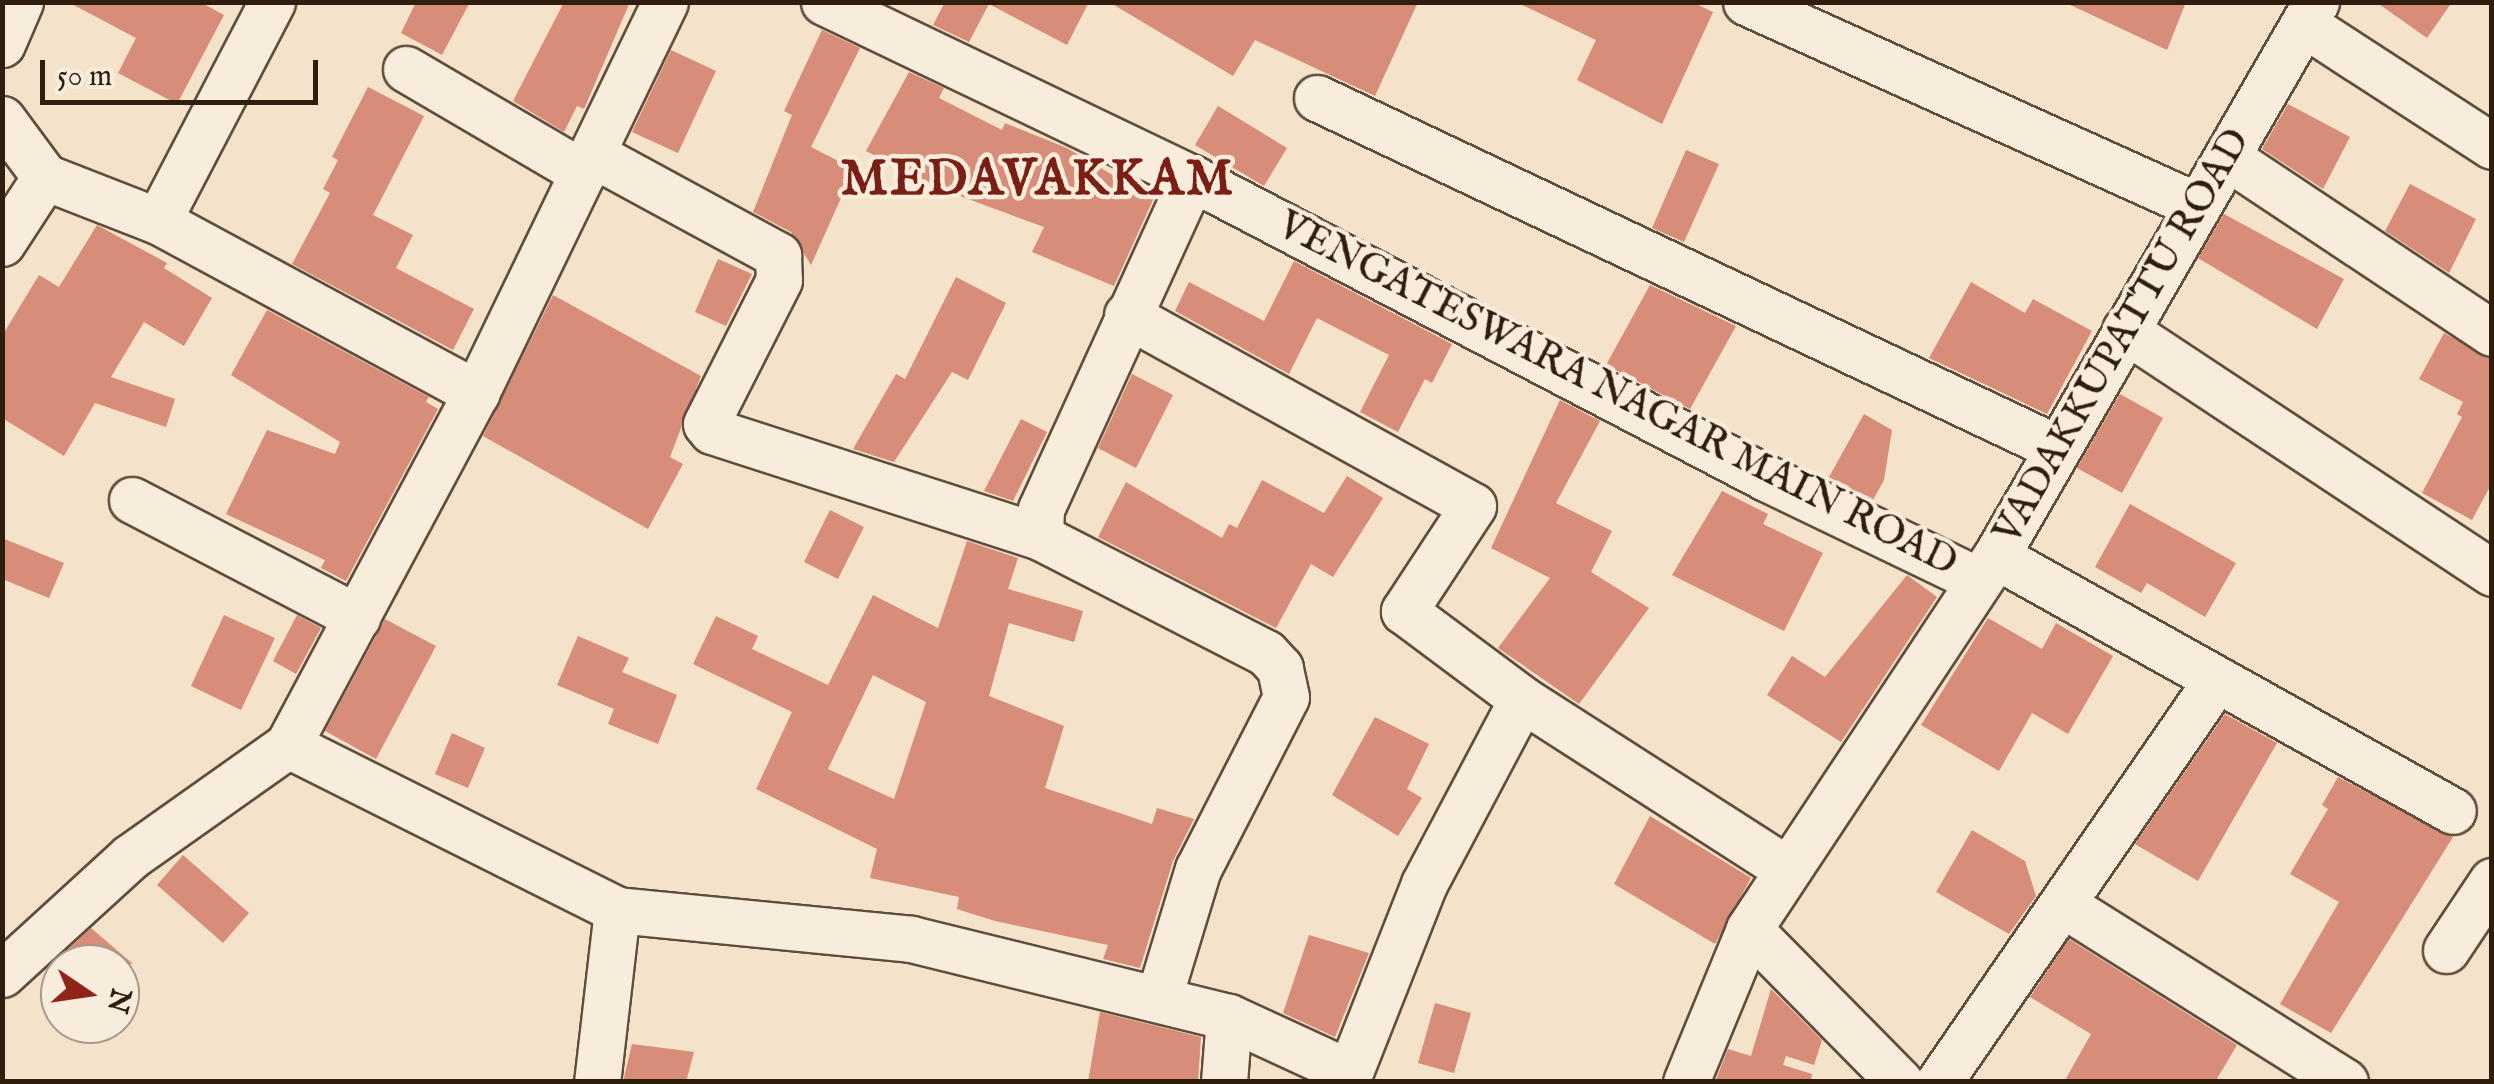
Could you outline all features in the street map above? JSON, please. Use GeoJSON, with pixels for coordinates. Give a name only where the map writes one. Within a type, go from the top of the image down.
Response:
{"type":"FeatureCollection","features":[{"type":"Feature","properties":{"kind":"street"},"geometry":{"type":"LineString","coordinates":[[2,44],[20,2]]}},
{"type":"Feature","properties":{"kind":"street"},"geometry":{"type":"LineString","coordinates":[[158,222],[272,2]]}},
{"type":"Feature","properties":{"kind":"street"},"geometry":{"type":"LineString","coordinates":[[2,974],[130,857],[288,745],[476,393],[665,2]]}},
{"type":"Feature","properties":{"kind":"street","name":"VENGATESWARA NAGAR MAIN ROAD"},"geometry":{"type":"LineString","coordinates":[[824,2],[1192,178],[1766,478],[1987,568],[2216,680],[2453,811]]}},
{"type":"Feature","properties":{"kind":"street"},"geometry":{"type":"LineString","coordinates":[[1746,2],[2198,206]]}},
{"type":"Feature","properties":{"kind":"street"},"geometry":{"type":"LineString","coordinates":[[2310,13],[2492,146]]}},
{"type":"Feature","properties":{"kind":"street","name":"VADAKKUPATTU ROAD"},"geometry":{"type":"LineString","coordinates":[[1686,1082],[1749,928],[1785,868],[1987,568],[2310,13]]}},
{"type":"Feature","properties":{"kind":"street"},"geometry":{"type":"LineString","coordinates":[[406,70],[778,255],[780,280],[706,424],[712,431],[1040,537],[1266,653],[1280,668],[1286,698],[1198,869],[1158,996]]}},
{"type":"Feature","properties":{"kind":"street"},"geometry":{"type":"LineString","coordinates":[[1317,98],[2057,448]]}},
{"type":"Feature","properties":{"kind":"street"},"geometry":{"type":"LineString","coordinates":[[2,119],[45,177],[158,222],[476,393]]}},
{"type":"Feature","properties":{"kind":"street"},"geometry":{"type":"LineString","coordinates":[[2227,157],[2492,333]]}},
{"type":"Feature","properties":{"kind":"street"},"geometry":{"type":"LineString","coordinates":[[2,243],[45,177]]}},
{"type":"Feature","properties":{"kind":"street"},"geometry":{"type":"LineString","coordinates":[[1040,537],[1041,509],[1192,178]]}},
{"type":"Feature","properties":{"kind":"street"},"geometry":{"type":"LineString","coordinates":[[1127,315],[1473,506],[1404,610],[1522,699],[1785,868]]}},
{"type":"Feature","properties":{"kind":"street"},"geometry":{"type":"LineString","coordinates":[[2125,330],[2492,573]]}},
{"type":"Feature","properties":{"kind":"street"},"geometry":{"type":"LineString","coordinates":[[132,500],[357,617]]}},
{"type":"Feature","properties":{"kind":"street"},"geometry":{"type":"LineString","coordinates":[[1939,1082],[2216,680]]}},
{"type":"Feature","properties":{"kind":"street"},"geometry":{"type":"LineString","coordinates":[[288,745],[617,910],[911,939],[1158,996],[1229,1017],[1346,1076],[1424,884],[1522,699]]}},
{"type":"Feature","properties":{"kind":"street"},"geometry":{"type":"LineString","coordinates":[[2446,950],[2492,881]]}},
{"type":"Feature","properties":{"kind":"street"},"geometry":{"type":"LineString","coordinates":[[2064,905],[2346,1082]]}},
{"type":"Feature","properties":{"kind":"street"},"geometry":{"type":"LineString","coordinates":[[597,1082],[617,910]]}},
{"type":"Feature","properties":{"kind":"street"},"geometry":{"type":"LineString","coordinates":[[1749,928],[1900,1082]]}},
{"type":"Feature","properties":{"kind":"street"},"geometry":{"type":"LineString","coordinates":[[1224,1082],[1229,1017]]}},
{"type":"Feature","properties":{"kind":"building"},"geometry":{"type":"Polygon","coordinates":[[[68,2],[200,2],[224,15],[177,104],[118,73],[136,38],[68,2]]]}},
{"type":"Feature","properties":{"kind":"building"},"geometry":{"type":"Polygon","coordinates":[[[416,2],[470,2],[442,55],[401,33],[416,2]]]}},
{"type":"Feature","properties":{"kind":"building"},"geometry":{"type":"Polygon","coordinates":[[[564,2],[630,2],[584,109],[577,106],[564,132],[513,101],[564,2]]]}},
{"type":"Feature","properties":{"kind":"building"},"geometry":{"type":"Polygon","coordinates":[[[945,2],[1089,2],[1067,45],[989,4],[969,42],[933,25],[945,2]]]}},
{"type":"Feature","properties":{"kind":"building"},"geometry":{"type":"Polygon","coordinates":[[[1109,2],[1418,2],[1375,96],[1255,40],[1233,76],[1109,2]]]}},
{"type":"Feature","properties":{"kind":"building"},"geometry":{"type":"Polygon","coordinates":[[[1516,2],[1692,2],[1713,12],[1662,124],[1577,80],[1596,40],[1516,2]]]}},
{"type":"Feature","properties":{"kind":"building"},"geometry":{"type":"Polygon","coordinates":[[[2064,2],[2186,2],[2167,50],[2064,2]]]}},
{"type":"Feature","properties":{"kind":"building"},"geometry":{"type":"Polygon","coordinates":[[[2376,2],[2452,2],[2427,38],[2376,2]]]}},
{"type":"Feature","properties":{"kind":"building"},"geometry":{"type":"Polygon","coordinates":[[[822,30],[860,48],[811,147],[854,169],[811,265],[791,232],[753,212],[792,115],[784,111],[822,30]]]}},
{"type":"Feature","properties":{"kind":"building"},"geometry":{"type":"Polygon","coordinates":[[[671,50],[716,71],[678,153],[632,132],[671,50]]]}},
{"type":"Feature","properties":{"kind":"building"},"geometry":{"type":"Polygon","coordinates":[[[909,72],[944,88],[939,98],[1002,130],[1005,123],[1067,148],[1121,180],[1123,174],[1157,191],[1114,286],[1032,252],[1044,227],[944,190],[866,151],[909,72]]]}},
{"type":"Feature","properties":{"kind":"building"},"geometry":{"type":"Polygon","coordinates":[[[368,87],[424,116],[373,215],[413,235],[396,268],[474,309],[453,350],[292,264],[330,193],[323,189],[338,160],[332,157],[368,87]]]}},
{"type":"Feature","properties":{"kind":"building"},"geometry":{"type":"Polygon","coordinates":[[[2288,104],[2350,137],[2323,189],[2262,149],[2288,104]]]}},
{"type":"Feature","properties":{"kind":"building"},"geometry":{"type":"Polygon","coordinates":[[[1218,106],[1287,148],[1264,186],[1195,145],[1218,106]]]}},
{"type":"Feature","properties":{"kind":"building"},"geometry":{"type":"Polygon","coordinates":[[[1686,150],[1719,164],[1684,242],[1652,228],[1686,150]]]}},
{"type":"Feature","properties":{"kind":"building"},"geometry":{"type":"Polygon","coordinates":[[[2410,184],[2476,219],[2449,273],[2385,231],[2410,184]]]}},
{"type":"Feature","properties":{"kind":"building"},"geometry":{"type":"Polygon","coordinates":[[[2224,214],[2344,279],[2317,329],[2198,258],[2224,214]]]}},
{"type":"Feature","properties":{"kind":"building"},"geometry":{"type":"Polygon","coordinates":[[[97,225],[167,263],[164,268],[212,298],[184,346],[144,322],[111,377],[175,399],[166,427],[95,403],[64,456],[2,418],[2,336],[39,275],[59,287],[97,225]]]}},
{"type":"Feature","properties":{"kind":"building"},"geometry":{"type":"Polygon","coordinates":[[[718,259],[752,274],[726,326],[695,312],[718,259]]]}},
{"type":"Feature","properties":{"kind":"building"},"geometry":{"type":"Polygon","coordinates":[[[1294,261],[1452,344],[1432,383],[1425,379],[1398,432],[1360,412],[1389,355],[1317,318],[1289,374],[1175,311],[1189,282],[1264,321],[1294,261]]]}},
{"type":"Feature","properties":{"kind":"building"},"geometry":{"type":"Polygon","coordinates":[[[956,277],[1006,303],[968,380],[952,372],[894,462],[853,449],[896,374],[905,379],[956,277]]]}},
{"type":"Feature","properties":{"kind":"building"},"geometry":{"type":"Polygon","coordinates":[[[1971,282],[2025,313],[2033,299],[2092,331],[2047,414],[1929,358],[1971,282]]]}},
{"type":"Feature","properties":{"kind":"building"},"geometry":{"type":"Polygon","coordinates":[[[1650,285],[1736,326],[1690,409],[1606,365],[1650,285]]]}},
{"type":"Feature","properties":{"kind":"building"},"geometry":{"type":"Polygon","coordinates":[[[553,295],[701,376],[670,457],[683,464],[648,529],[483,436],[553,295]]]}},
{"type":"Feature","properties":{"kind":"building"},"geometry":{"type":"Polygon","coordinates":[[[267,310],[429,397],[426,402],[438,409],[346,581],[321,568],[325,560],[226,514],[267,430],[335,454],[340,442],[231,375],[267,310]]]}},
{"type":"Feature","properties":{"kind":"building"},"geometry":{"type":"Polygon","coordinates":[[[2444,333],[2492,359],[2492,483],[2472,520],[2422,493],[2462,417],[2457,414],[2463,402],[2419,379],[2444,333]]]}},
{"type":"Feature","properties":{"kind":"building"},"geometry":{"type":"Polygon","coordinates":[[[1132,374],[1173,395],[1136,468],[1098,448],[1132,374]]]}},
{"type":"Feature","properties":{"kind":"building"},"geometry":{"type":"Polygon","coordinates":[[[2120,394],[2163,418],[2122,493],[2077,468],[2120,394]]]}},
{"type":"Feature","properties":{"kind":"building"},"geometry":{"type":"Polygon","coordinates":[[[1560,400],[1600,421],[1556,503],[1612,531],[1591,572],[1649,608],[1579,704],[1498,648],[1550,578],[1491,548],[1560,400]]]}},
{"type":"Feature","properties":{"kind":"building"},"geometry":{"type":"Polygon","coordinates":[[[1864,414],[1892,430],[1884,480],[1873,500],[1829,477],[1864,414]]]}},
{"type":"Feature","properties":{"kind":"building"},"geometry":{"type":"Polygon","coordinates":[[[1021,419],[1047,432],[1013,501],[984,491],[1021,419]]]}},
{"type":"Feature","properties":{"kind":"building"},"geometry":{"type":"Polygon","coordinates":[[[1347,476],[1383,498],[1333,577],[1311,564],[1276,628],[1098,537],[1126,482],[1222,538],[1229,524],[1237,528],[1262,480],[1324,513],[1347,476]]]}},
{"type":"Feature","properties":{"kind":"building"},"geometry":{"type":"Polygon","coordinates":[[[1722,491],[1768,514],[1763,524],[1823,553],[1784,631],[1672,575],[1722,491]]]}},
{"type":"Feature","properties":{"kind":"building"},"geometry":{"type":"Polygon","coordinates":[[[2130,504],[2236,563],[2205,617],[2147,583],[2141,593],[2095,567],[2130,504]]]}},
{"type":"Feature","properties":{"kind":"building"},"geometry":{"type":"Polygon","coordinates":[[[830,510],[864,527],[838,579],[804,562],[830,510]]]}},
{"type":"Feature","properties":{"kind":"building"},"geometry":{"type":"Polygon","coordinates":[[[2,538],[64,563],[49,598],[2,579],[2,538]]]}},
{"type":"Feature","properties":{"kind":"building"},"geometry":{"type":"Polygon","coordinates":[[[967,541],[1018,558],[1008,589],[1083,611],[1074,642],[1009,623],[989,696],[1064,726],[1045,788],[1152,824],[1157,808],[1194,819],[1173,861],[1140,968],[1103,959],[1108,945],[995,921],[957,909],[959,897],[870,878],[877,849],[756,789],[792,712],[693,664],[716,616],[758,636],[752,649],[828,685],[873,595],[938,628],[967,541]],[[873,675],[828,769],[894,799],[926,702],[873,675]]]}},
{"type":"Feature","properties":{"kind":"building"},"geometry":{"type":"Polygon","coordinates":[[[1907,575],[1937,597],[1841,742],[1767,695],[1792,656],[1825,677],[1907,575]]]}},
{"type":"Feature","properties":{"kind":"building"},"geometry":{"type":"Polygon","coordinates":[[[224,615],[275,638],[241,710],[191,686],[224,615]]]}},
{"type":"Feature","properties":{"kind":"building"},"geometry":{"type":"Polygon","coordinates":[[[297,615],[321,628],[296,674],[273,661],[297,615]]]}},
{"type":"Feature","properties":{"kind":"building"},"geometry":{"type":"Polygon","coordinates":[[[1988,618],[2042,649],[2056,623],[2113,656],[2068,734],[2032,713],[1999,771],[1921,725],[1988,618]]]}},
{"type":"Feature","properties":{"kind":"building"},"geometry":{"type":"Polygon","coordinates":[[[385,619],[436,646],[376,759],[325,731],[385,619]]]}},
{"type":"Feature","properties":{"kind":"building"},"geometry":{"type":"Polygon","coordinates":[[[578,636],[629,658],[622,672],[677,695],[658,744],[608,724],[614,709],[557,685],[578,636]]]}},
{"type":"Feature","properties":{"kind":"building"},"geometry":{"type":"Polygon","coordinates":[[[2225,714],[2277,743],[2198,881],[2135,844],[2225,714]]]}},
{"type":"Feature","properties":{"kind":"building"},"geometry":{"type":"Polygon","coordinates":[[[1375,717],[1429,744],[1407,789],[1422,798],[1398,836],[1332,795],[1375,717]]]}},
{"type":"Feature","properties":{"kind":"building"},"geometry":{"type":"Polygon","coordinates":[[[452,733],[485,748],[468,788],[435,774],[452,733]]]}},
{"type":"Feature","properties":{"kind":"building"},"geometry":{"type":"Polygon","coordinates":[[[2338,777],[2453,837],[2331,1033],[2280,1004],[2339,902],[2290,874],[2328,809],[2322,805],[2338,777]]]}},
{"type":"Feature","properties":{"kind":"building"},"geometry":{"type":"Polygon","coordinates":[[[1650,816],[1751,878],[1715,944],[1614,884],[1650,816]]]}},
{"type":"Feature","properties":{"kind":"building"},"geometry":{"type":"Polygon","coordinates":[[[1972,830],[2025,861],[2036,896],[2009,934],[1936,892],[1972,830]]]}},
{"type":"Feature","properties":{"kind":"building"},"geometry":{"type":"Polygon","coordinates":[[[183,855],[249,913],[223,943],[157,885],[183,855]]]}},
{"type":"Feature","properties":{"kind":"building"},"geometry":{"type":"Polygon","coordinates":[[[91,928],[110,944],[74,944],[91,928]]]}},
{"type":"Feature","properties":{"kind":"building"},"geometry":{"type":"Polygon","coordinates":[[[1309,935],[1369,953],[1335,1037],[1283,1013],[1309,935]]]}},
{"type":"Feature","properties":{"kind":"building"},"geometry":{"type":"Polygon","coordinates":[[[2069,939],[2237,1045],[2215,1082],[2064,1082],[2091,1034],[2030,997],[2069,939]]]}},
{"type":"Feature","properties":{"kind":"building"},"geometry":{"type":"Polygon","coordinates":[[[1771,989],[1822,1040],[1814,1065],[1786,1056],[1783,1065],[1812,1074],[1811,1082],[1715,1082],[1728,1049],[1751,1056],[1771,989]]]}},
{"type":"Feature","properties":{"kind":"building"},"geometry":{"type":"Polygon","coordinates":[[[1435,1003],[1471,1013],[1454,1073],[1418,1063],[1435,1003]]]}},
{"type":"Feature","properties":{"kind":"building"},"geometry":{"type":"Polygon","coordinates":[[[1100,1012],[1201,1037],[1198,1082],[1088,1082],[1100,1012]]]}},
{"type":"Feature","properties":{"kind":"building"},"geometry":{"type":"Polygon","coordinates":[[[632,1044],[694,1052],[686,1082],[623,1082],[632,1044]]]}},
{"type":"Feature","properties":{"kind":"district","name":"MEDAVAKKAM"},"geometry":{"type":"Point","coordinates":[1038,181]}}]}
